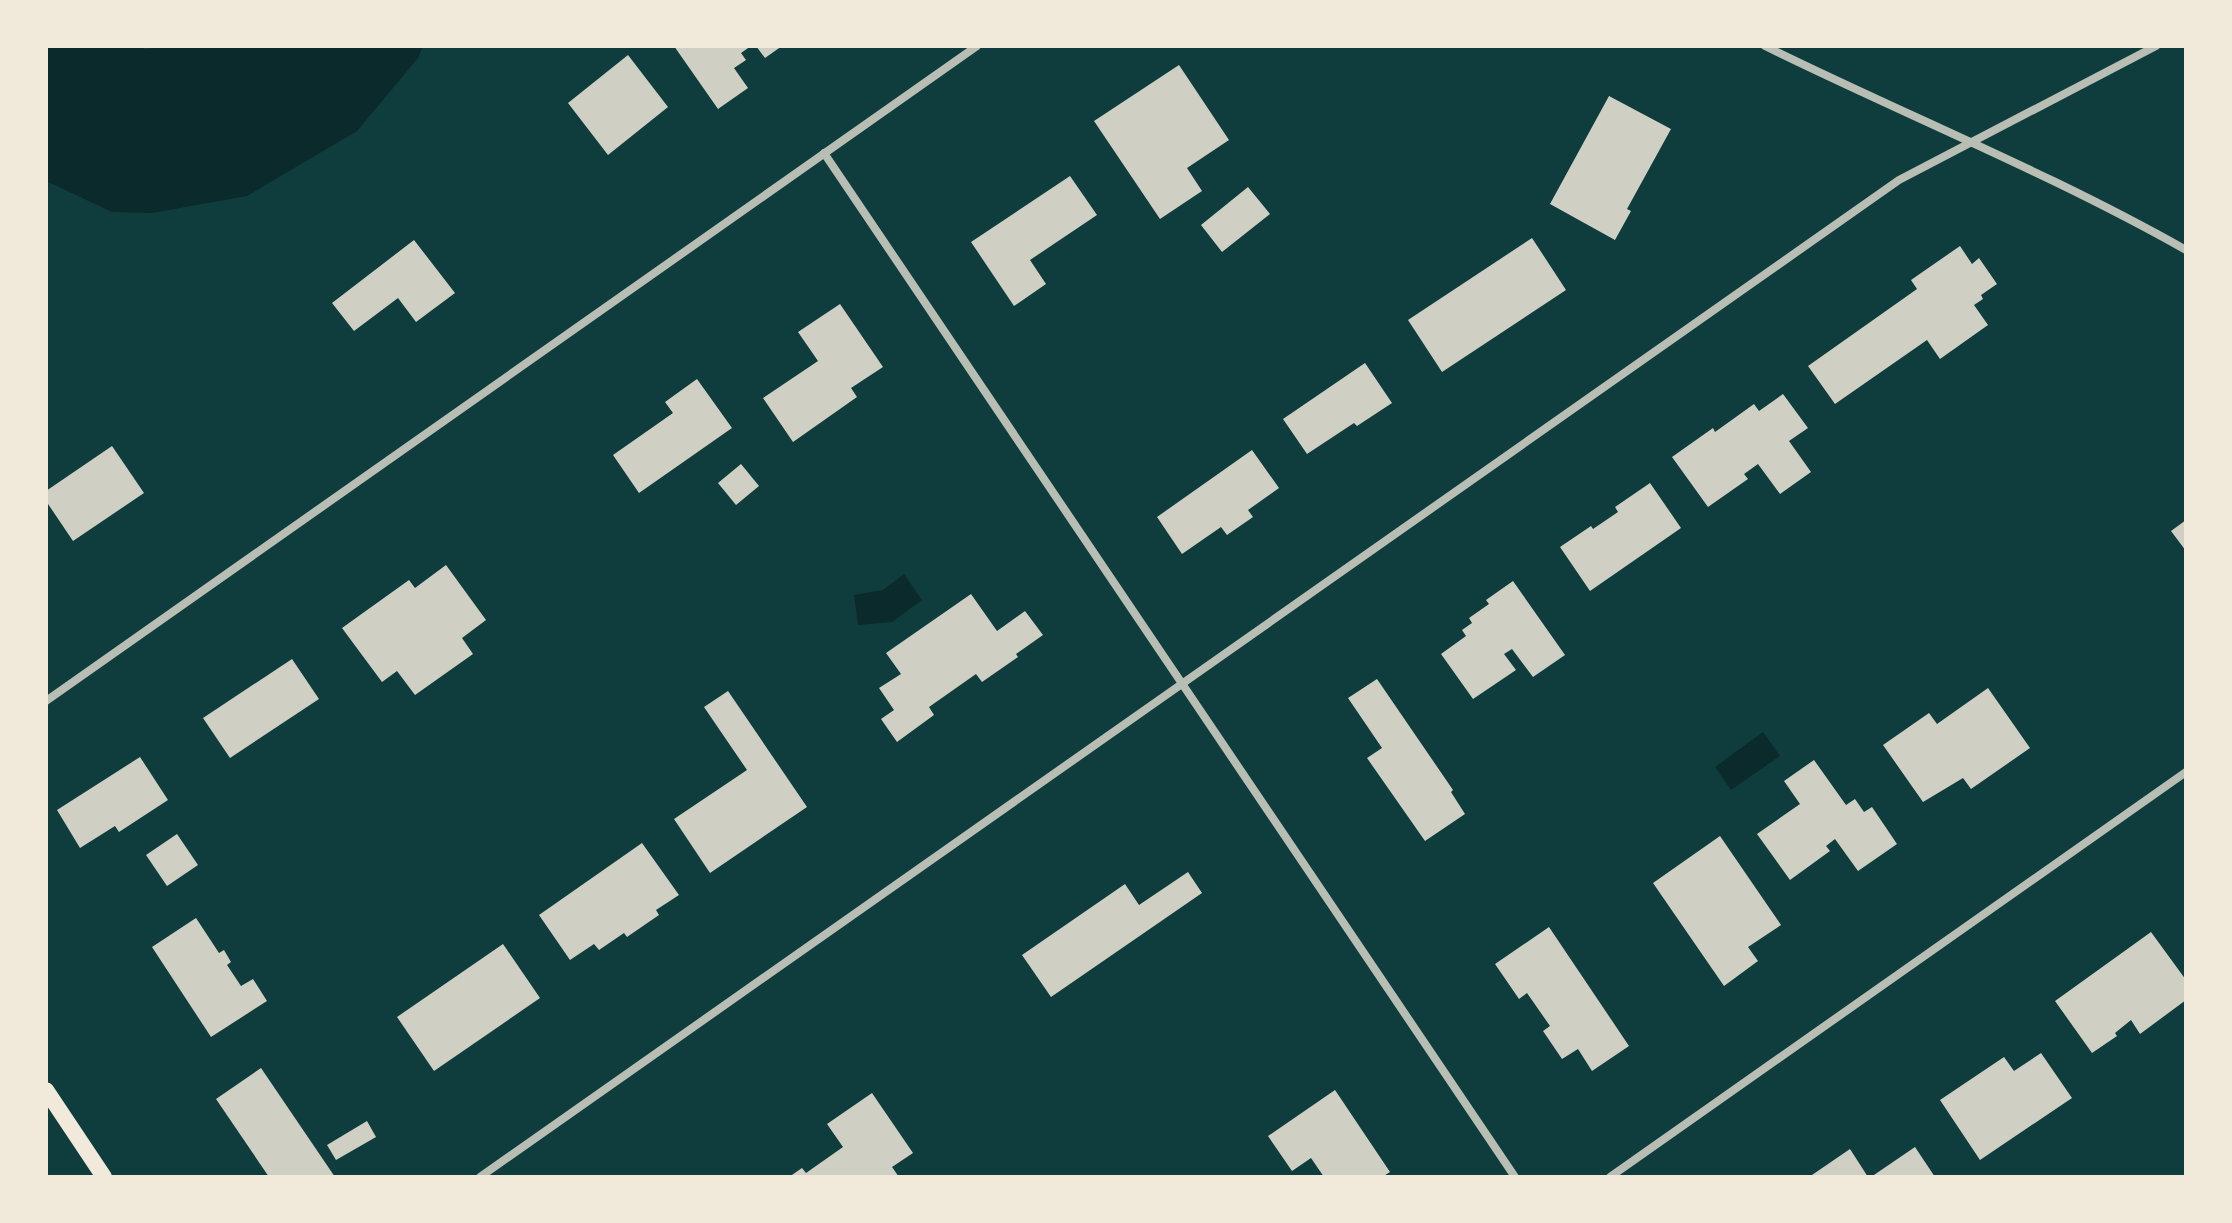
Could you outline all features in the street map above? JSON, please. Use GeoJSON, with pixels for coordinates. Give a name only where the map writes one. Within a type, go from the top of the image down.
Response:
{"type":"FeatureCollection","features":[{"type":"Feature","properties":{"kind":"main road"},"geometry":{"type":"LineString","coordinates":[[46,1090],[104,1177]]}},
{"type":"Feature","properties":{"kind":"street"},"geometry":{"type":"LineString","coordinates":[[46,701],[977,46]]}},
{"type":"Feature","properties":{"kind":"street"},"geometry":{"type":"LineString","coordinates":[[1765,46],[1972,140],[2118,211],[2186,250]]}},
{"type":"Feature","properties":{"kind":"street"},"geometry":{"type":"LineString","coordinates":[[480,1177],[1899,180],[2156,46]]}},
{"type":"Feature","properties":{"kind":"street"},"geometry":{"type":"LineString","coordinates":[[824,153],[1515,1177]]}},
{"type":"Feature","properties":{"kind":"street"},"geometry":{"type":"LineString","coordinates":[[1610,1177],[2186,772]]}},
{"type":"Feature","properties":{"kind":"water"},"geometry":{"type":"Polygon","coordinates":[[[46,46],[142,46],[145,49],[174,46],[423,46],[418,58],[357,131],[247,196],[152,213],[112,212],[46,181],[46,46]]]}},
{"type":"Feature","properties":{"kind":"water"},"geometry":{"type":"Polygon","coordinates":[[[904,574],[922,600],[892,622],[858,625],[854,595],[883,590],[904,574]]]}},
{"type":"Feature","properties":{"kind":"water"},"geometry":{"type":"Polygon","coordinates":[[[1763,732],[1780,756],[1731,790],[1715,767],[1763,732]]]}},
{"type":"Feature","properties":{"kind":"building"},"geometry":{"type":"Polygon","coordinates":[[[674,46],[751,46],[741,53],[746,60],[734,68],[748,88],[718,109],[674,46]]]}},
{"type":"Feature","properties":{"kind":"building"},"geometry":{"type":"Polygon","coordinates":[[[756,46],[782,46],[765,58],[756,46]]]}},
{"type":"Feature","properties":{"kind":"building"},"geometry":{"type":"Polygon","coordinates":[[[628,55],[668,107],[608,155],[568,103],[628,55]]]}},
{"type":"Feature","properties":{"kind":"building"},"geometry":{"type":"Polygon","coordinates":[[[1179,65],[1229,140],[1187,168],[1202,191],[1160,219],[1094,121],[1179,65]]]}},
{"type":"Feature","properties":{"kind":"building"},"geometry":{"type":"Polygon","coordinates":[[[1609,96],[1671,129],[1627,209],[1631,211],[1615,240],[1550,204],[1609,96]]]}},
{"type":"Feature","properties":{"kind":"building"},"geometry":{"type":"Polygon","coordinates":[[[1070,176],[1097,215],[1030,260],[1046,284],[1014,306],[971,242],[1070,176]]]}},
{"type":"Feature","properties":{"kind":"building"},"geometry":{"type":"Polygon","coordinates":[[[1248,187],[1270,214],[1222,252],[1201,225],[1248,187]]]}},
{"type":"Feature","properties":{"kind":"building"},"geometry":{"type":"Polygon","coordinates":[[[1532,238],[1566,290],[1442,372],[1408,320],[1532,238]]]}},
{"type":"Feature","properties":{"kind":"building"},"geometry":{"type":"Polygon","coordinates":[[[414,240],[455,293],[416,322],[398,298],[354,331],[332,303],[414,240]]]}},
{"type":"Feature","properties":{"kind":"building"},"geometry":{"type":"Polygon","coordinates":[[[1960,246],[1972,264],[1979,258],[1997,284],[1981,295],[1983,299],[1974,305],[1988,325],[1940,359],[1927,340],[1835,404],[1808,366],[1917,289],[1911,280],[1960,246]]]}},
{"type":"Feature","properties":{"kind":"building"},"geometry":{"type":"Polygon","coordinates":[[[840,304],[883,367],[851,388],[857,397],[793,442],[763,398],[818,361],[798,332],[840,304]]]}},
{"type":"Feature","properties":{"kind":"building"},"geometry":{"type":"Polygon","coordinates":[[[1365,363],[1392,403],[1357,426],[1354,423],[1307,454],[1283,419],[1365,363]]]}},
{"type":"Feature","properties":{"kind":"building"},"geometry":{"type":"Polygon","coordinates":[[[697,379],[732,428],[639,493],[613,455],[673,413],[665,402],[697,379]]]}},
{"type":"Feature","properties":{"kind":"building"},"geometry":{"type":"Polygon","coordinates":[[[1783,394],[1808,428],[1789,441],[1811,472],[1780,494],[1758,464],[1744,474],[1748,479],[1708,507],[1672,457],[1754,404],[1759,411],[1783,394]]]}},
{"type":"Feature","properties":{"kind":"building"},"geometry":{"type":"Polygon","coordinates":[[[112,446],[144,493],[73,541],[46,501],[46,491],[112,446]]]}},
{"type":"Feature","properties":{"kind":"building"},"geometry":{"type":"Polygon","coordinates":[[[1252,450],[1279,488],[1248,510],[1253,517],[1227,535],[1221,527],[1182,554],[1157,517],[1252,450]]]}},
{"type":"Feature","properties":{"kind":"building"},"geometry":{"type":"Polygon","coordinates":[[[741,464],[759,486],[736,505],[718,483],[741,464]]]}},
{"type":"Feature","properties":{"kind":"building"},"geometry":{"type":"Polygon","coordinates":[[[1650,483],[1681,528],[1590,591],[1560,547],[1618,512],[1615,507],[1650,483]]]}},
{"type":"Feature","properties":{"kind":"building"},"geometry":{"type":"Polygon","coordinates":[[[2186,520],[2186,551],[2171,531],[2186,520]]]}},
{"type":"Feature","properties":{"kind":"building"},"geometry":{"type":"Polygon","coordinates":[[[446,565],[486,620],[462,638],[473,654],[415,695],[397,671],[382,682],[342,628],[409,580],[415,588],[446,565]]]}},
{"type":"Feature","properties":{"kind":"building"},"geometry":{"type":"Polygon","coordinates":[[[1513,581],[1565,655],[1533,677],[1512,649],[1504,654],[1516,670],[1473,699],[1441,654],[1466,636],[1462,630],[1472,623],[1469,618],[1489,604],[1486,600],[1513,581]]]}},
{"type":"Feature","properties":{"kind":"building"},"geometry":{"type":"Polygon","coordinates":[[[971,594],[997,631],[1025,611],[1043,635],[982,682],[976,674],[929,707],[934,715],[897,742],[881,719],[894,710],[879,688],[901,674],[886,653],[971,594]]]}},
{"type":"Feature","properties":{"kind":"building"},"geometry":{"type":"Polygon","coordinates":[[[292,659],[319,699],[230,758],[203,718],[292,659]]]}},
{"type":"Feature","properties":{"kind":"building"},"geometry":{"type":"Polygon","coordinates":[[[1377,679],[1453,790],[1451,792],[1465,814],[1425,841],[1367,758],[1382,748],[1348,698],[1377,679]]]}},
{"type":"Feature","properties":{"kind":"building"},"geometry":{"type":"Polygon","coordinates":[[[1988,688],[2030,748],[1971,789],[1963,778],[1923,802],[1883,745],[1929,713],[1937,724],[1988,688]]]}},
{"type":"Feature","properties":{"kind":"building"},"geometry":{"type":"Polygon","coordinates":[[[728,691],[807,807],[710,873],[674,819],[747,770],[704,707],[728,691]]]}},
{"type":"Feature","properties":{"kind":"building"},"geometry":{"type":"Polygon","coordinates":[[[140,757],[168,800],[119,832],[115,826],[80,848],[57,810],[140,757]]]}},
{"type":"Feature","properties":{"kind":"building"},"geometry":{"type":"Polygon","coordinates":[[[1814,760],[1846,805],[1855,799],[1864,812],[1872,807],[1897,844],[1858,871],[1835,839],[1826,846],[1830,851],[1790,880],[1757,834],[1800,804],[1784,781],[1814,760]]]}},
{"type":"Feature","properties":{"kind":"building"},"geometry":{"type":"Polygon","coordinates":[[[177,834],[198,865],[167,886],[146,855],[177,834]]]}},
{"type":"Feature","properties":{"kind":"building"},"geometry":{"type":"Polygon","coordinates":[[[1720,836],[1781,925],[1748,947],[1758,961],[1724,986],[1653,883],[1720,836]]]}},
{"type":"Feature","properties":{"kind":"building"},"geometry":{"type":"Polygon","coordinates":[[[642,843],[679,895],[656,910],[659,915],[627,937],[624,933],[599,950],[594,944],[570,960],[539,915],[642,843]]]}},
{"type":"Feature","properties":{"kind":"building"},"geometry":{"type":"Polygon","coordinates":[[[1188,872],[1202,893],[1051,997],[1022,955],[1125,884],[1139,905],[1188,872]]]}},
{"type":"Feature","properties":{"kind":"building"},"geometry":{"type":"Polygon","coordinates":[[[196,918],[219,953],[224,950],[231,962],[227,965],[241,986],[253,979],[267,1001],[211,1037],[152,947],[196,918]]]}},
{"type":"Feature","properties":{"kind":"building"},"geometry":{"type":"Polygon","coordinates":[[[1549,927],[1629,1046],[1592,1071],[1578,1049],[1562,1059],[1543,1031],[1550,1026],[1527,993],[1519,999],[1495,964],[1549,927]]]}},
{"type":"Feature","properties":{"kind":"building"},"geometry":{"type":"Polygon","coordinates":[[[2151,932],[2186,980],[2186,1000],[2140,1034],[2131,1020],[2115,1033],[2117,1036],[2092,1053],[2055,1001],[2151,932]]]}},
{"type":"Feature","properties":{"kind":"building"},"geometry":{"type":"Polygon","coordinates":[[[503,944],[540,998],[434,1071],[397,1017],[503,944]]]}},
{"type":"Feature","properties":{"kind":"building"},"geometry":{"type":"Polygon","coordinates":[[[2041,1053],[2072,1098],[1980,1160],[1940,1100],[2004,1057],[2014,1071],[2041,1053]]]}},
{"type":"Feature","properties":{"kind":"building"},"geometry":{"type":"Polygon","coordinates":[[[261,1068],[335,1177],[269,1177],[216,1099],[261,1068]]]}},
{"type":"Feature","properties":{"kind":"building"},"geometry":{"type":"Polygon","coordinates":[[[1335,1090],[1390,1172],[1382,1177],[1324,1177],[1311,1158],[1292,1171],[1268,1136],[1335,1090]]]}},
{"type":"Feature","properties":{"kind":"building"},"geometry":{"type":"Polygon","coordinates":[[[872,1093],[913,1153],[892,1167],[899,1177],[789,1177],[802,1168],[806,1173],[843,1147],[827,1124],[872,1093]]]}},
{"type":"Feature","properties":{"kind":"building"},"geometry":{"type":"Polygon","coordinates":[[[367,1121],[376,1137],[336,1160],[327,1145],[367,1121]]]}},
{"type":"Feature","properties":{"kind":"building"},"geometry":{"type":"Polygon","coordinates":[[[1915,1147],[1935,1177],[1871,1177],[1915,1147]]]}},
{"type":"Feature","properties":{"kind":"building"},"geometry":{"type":"Polygon","coordinates":[[[1850,1149],[1868,1177],[1809,1177],[1850,1149]]]}}]}
